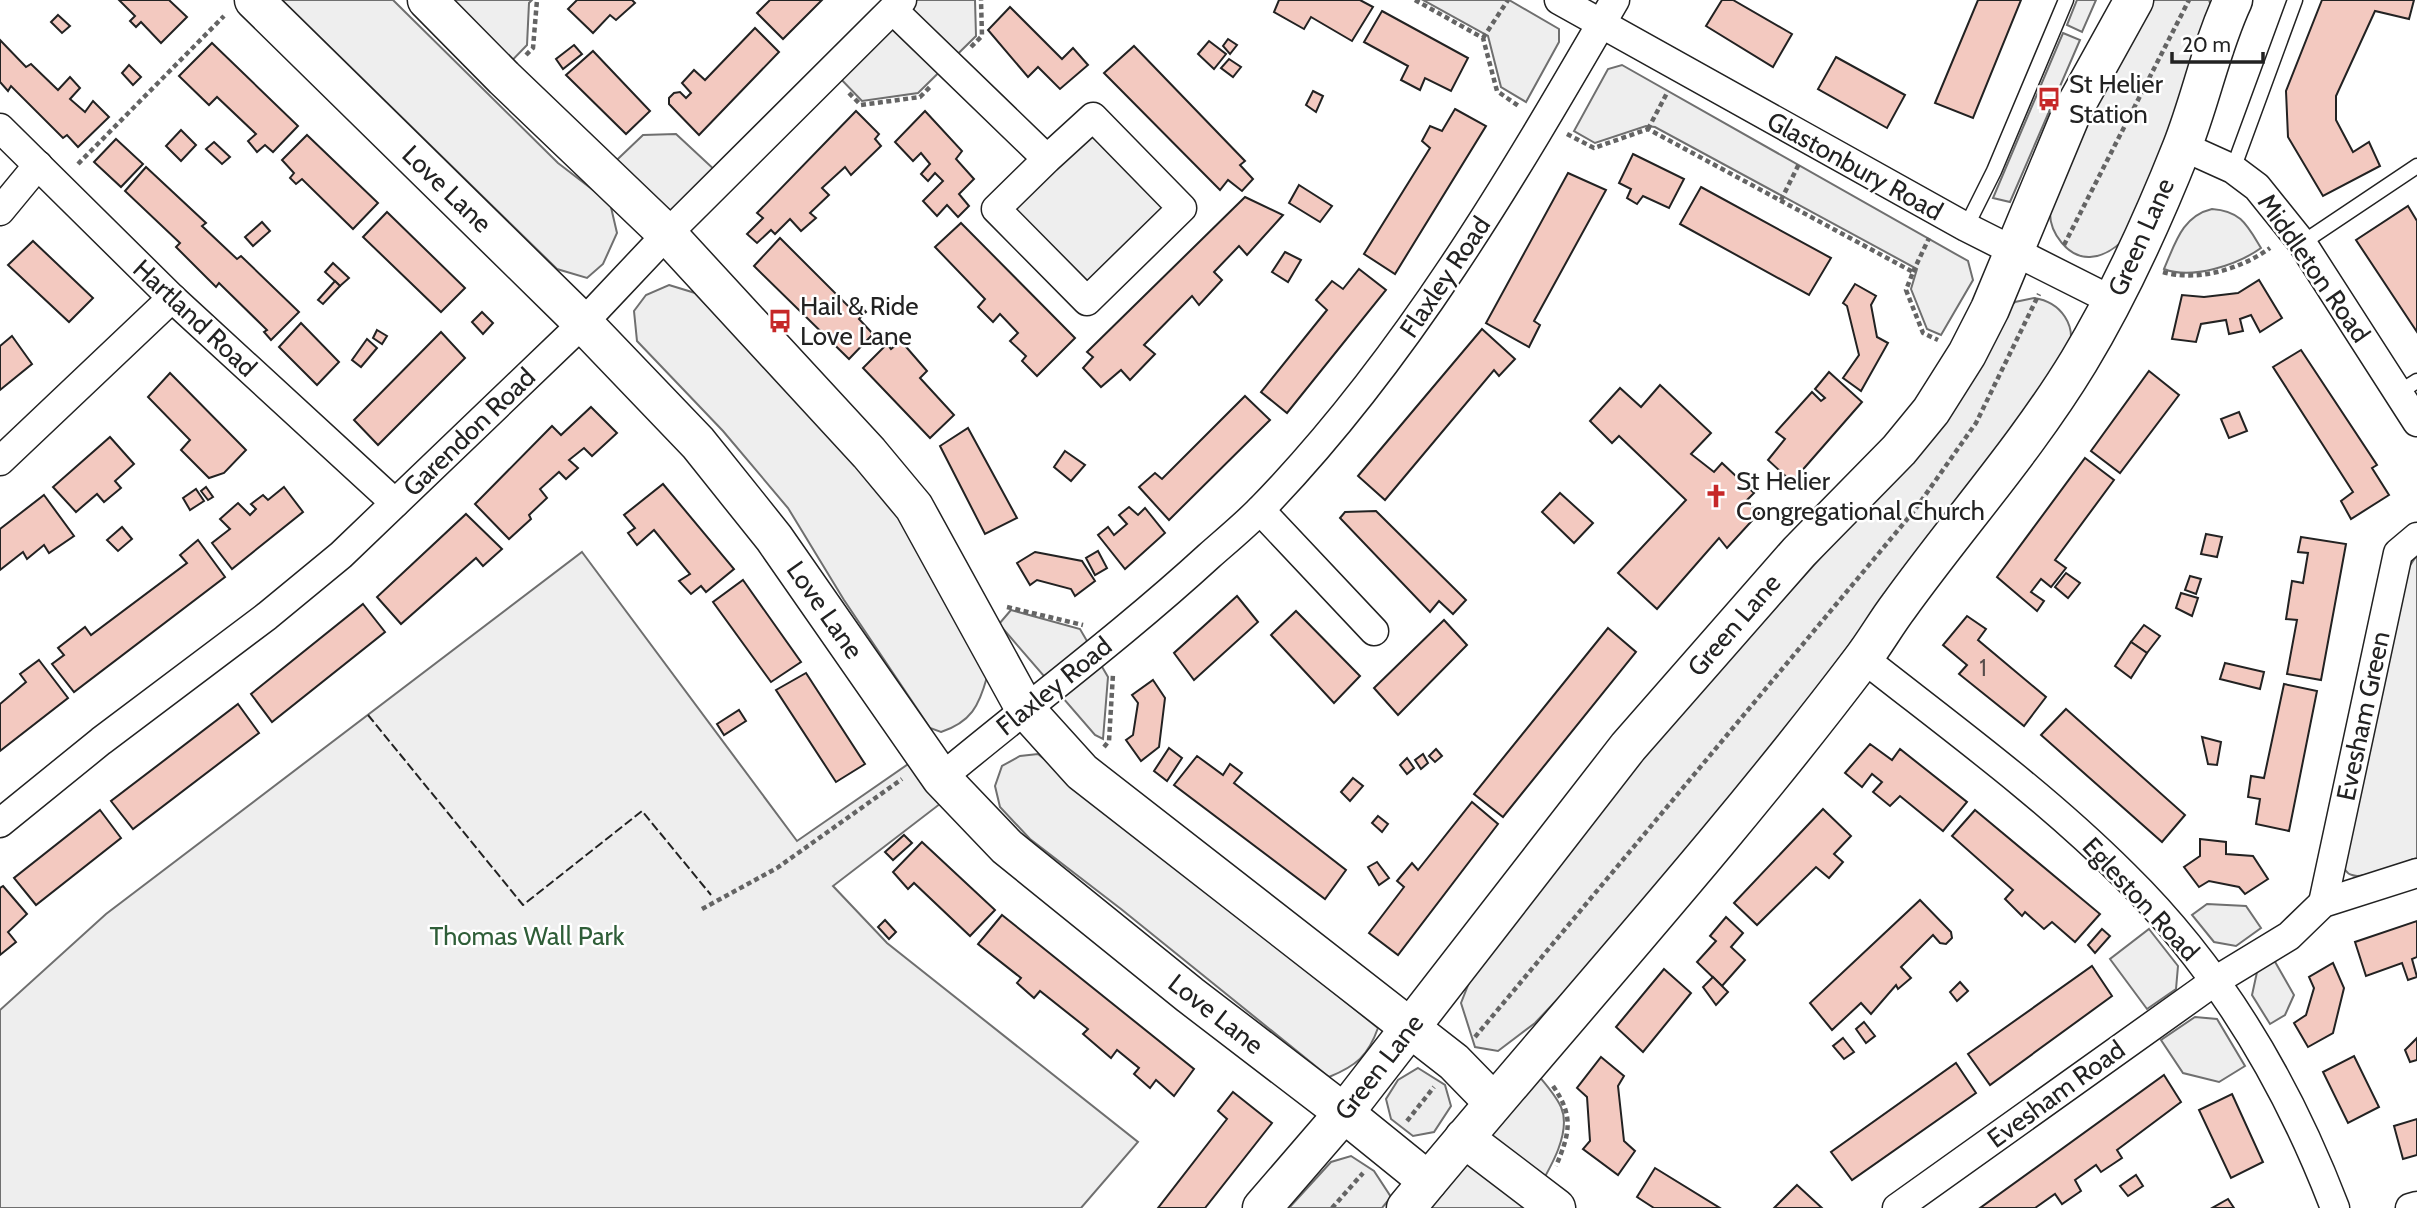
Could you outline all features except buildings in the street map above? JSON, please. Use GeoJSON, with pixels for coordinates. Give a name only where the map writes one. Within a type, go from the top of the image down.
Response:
{"type":"FeatureCollection","features":[{"type":"Feature","properties":{"kind":"street"},"geometry":{"type":"LineString","coordinates":[[427,0],[503,78],[667,234],[869,453],[914,507],[1025,709],[1082,772],[1454,1062],[1493,1102]]}},
{"type":"Feature","properties":{"kind":"street","name":"Glastonbury Road"},"geometry":{"type":"LineString","coordinates":[[1559,0],[1940,213],[2113,301]]}},
{"type":"Feature","properties":{"kind":"street"},"geometry":{"type":"LineString","coordinates":[[1601,24],[1615,0]]}},
{"type":"Feature","properties":{"kind":"street","name":"Green Lane"},"geometry":{"type":"LineString","coordinates":[[1262,1208],[1343,1113],[1628,747],[1799,552],[1899,450],[1931,411],[1967,354],[1990,309],[2073,112],[2134,0]]}},
{"type":"Feature","properties":{"kind":"street","name":"Green Lane"},"geometry":{"type":"LineString","coordinates":[[1417,1195],[1493,1102],[1727,830],[1863,658],[2033,429],[2078,363],[2131,264],[2182,146],[2229,3]]}},
{"type":"Feature","properties":{"kind":"street","name":"Love Lane"},"geometry":{"type":"LineString","coordinates":[[242,5],[583,323],[698,443],[774,538],[935,769],[1007,847],[1190,995],[1385,1147],[1417,1195]]}},
{"type":"Feature","properties":{"kind":"street"},"geometry":{"type":"LineString","coordinates":[[898,5],[1047,159]]}},
{"type":"Feature","properties":{"kind":"street","name":"Garendon Road"},"geometry":{"type":"LineString","coordinates":[[0,823],[101,741],[267,616],[341,555],[583,323],[667,234],[898,5]]}},
{"type":"Feature","properties":{"kind":"street","name":"Flaxley Road"},"geometry":{"type":"LineString","coordinates":[[935,769],[1025,709],[1170,592],[1260,510],[1327,434],[1412,327],[1485,219],[1601,24]]}},
{"type":"Feature","properties":{"kind":"street"},"geometry":{"type":"LineString","coordinates":[[1093,117],[1182,208],[1087,301],[996,209],[1047,159],[1093,117]]}},
{"type":"Feature","properties":{"kind":"street","name":"Hartland Road"},"geometry":{"type":"LineString","coordinates":[[0,128],[172,298],[395,503]]}},
{"type":"Feature","properties":{"kind":"street","name":"Middleton Road"},"geometry":{"type":"LineString","coordinates":[[2182,146],[2233,169],[2257,187],[2298,237],[2408,387],[2417,422]]}},
{"type":"Feature","properties":{"kind":"street"},"geometry":{"type":"LineString","coordinates":[[0,211],[38,165]]}},
{"type":"Feature","properties":{"kind":"street"},"geometry":{"type":"LineString","coordinates":[[0,461],[172,298]]}},
{"type":"Feature","properties":{"kind":"street"},"geometry":{"type":"LineString","coordinates":[[1260,510],[1374,631]]}},
{"type":"Feature","properties":{"kind":"street","name":"Evesham Green"},"geometry":{"type":"LineString","coordinates":[[2323,903],[2398,553],[2417,537]]}},
{"type":"Feature","properties":{"kind":"street","name":"Egleston Road"},"geometry":{"type":"LineString","coordinates":[[1863,658],[2076,830],[2125,875],[2158,911],[2215,981],[2277,1080],[2303,1130],[2335,1208]]}},
{"type":"Feature","properties":{"kind":"street"},"geometry":{"type":"LineString","coordinates":[[2215,981],[2289,936],[2323,903],[2417,873]]}},
{"type":"Feature","properties":{"kind":"street","name":"Evesham Road"},"geometry":{"type":"LineString","coordinates":[[1897,1208],[2215,981]]}},
{"type":"Feature","properties":{"kind":"street"},"geometry":{"type":"LineString","coordinates":[[1464,1138],[1547,1202]]}},
{"type":"Feature","properties":{"kind":"street"},"geometry":{"type":"LineString","coordinates":[[2410,1208],[2417,1206]]}},
{"type":"Feature","properties":{"kind":"lane"},"geometry":{"type":"LineString","coordinates":[[1966,227],[1994,171],[2066,0]]}},
{"type":"Feature","properties":{"kind":"lane"},"geometry":{"type":"LineString","coordinates":[[2233,169],[2295,0]]}},
{"type":"Feature","properties":{"kind":"lane"},"geometry":{"type":"LineString","coordinates":[[2298,237],[2417,166]]}},
{"type":"Feature","properties":{"kind":"path"},"geometry":{"type":"LineString","coordinates":[[1415,0],[1483,38],[1497,91],[1543,122],[1594,148],[1648,129],[1679,68]]}},
{"type":"Feature","properties":{"kind":"path"},"geometry":{"type":"LineString","coordinates":[[1483,38],[1507,0]]}},
{"type":"Feature","properties":{"kind":"path"},"geometry":{"type":"LineString","coordinates":[[1332,1208],[1914,511],[1976,424],[2052,268],[2189,0]]}},
{"type":"Feature","properties":{"kind":"path"},"geometry":{"type":"LineString","coordinates":[[503,78],[533,48],[535,1]]}},
{"type":"Feature","properties":{"kind":"path"},"geometry":{"type":"LineString","coordinates":[[58,185],[242,5]]}},
{"type":"Feature","properties":{"kind":"path"},"geometry":{"type":"LineString","coordinates":[[1648,129],[1913,272]]}},
{"type":"Feature","properties":{"kind":"path"},"geometry":{"type":"LineString","coordinates":[[1781,200],[1810,141]]}},
{"type":"Feature","properties":{"kind":"path"},"geometry":{"type":"LineString","coordinates":[[1940,213],[1906,290],[1923,333],[1967,354]]}},
{"type":"Feature","properties":{"kind":"path"},"geometry":{"type":"LineString","coordinates":[[2131,264],[2174,275],[2187,276],[2218,271],[2250,261],[2298,237]]}},
{"type":"Feature","properties":{"kind":"path"},"geometry":{"type":"LineString","coordinates":[[702,909],[777,868],[935,769]]}},
{"type":"Feature","properties":{"kind":"path"},"geometry":{"type":"LineString","coordinates":[[1531,1058],[1566,1107],[1569,1128],[1547,1202]]}},
{"type":"Feature","properties":{"kind":"green space"},"geometry":{"type":"Polygon","coordinates":[[[282,0],[393,0],[558,163],[610,203],[617,233],[603,264],[587,278],[557,269],[282,0]]]}},
{"type":"Feature","properties":{"kind":"green space"},"geometry":{"type":"Polygon","coordinates":[[[448,0],[532,0],[529,3],[527,45],[498,75],[448,0]]]}},
{"type":"Feature","properties":{"kind":"green space"},"geometry":{"type":"Polygon","coordinates":[[[908,0],[975,0],[976,36],[918,93],[862,101],[836,74],[908,0]]]}},
{"type":"Feature","properties":{"kind":"green space"},"geometry":{"type":"Polygon","coordinates":[[[1423,0],[1509,0],[1559,29],[1559,42],[1526,102],[1501,87],[1488,36],[1423,0]]]}},
{"type":"Feature","properties":{"kind":"green space"},"geometry":{"type":"Polygon","coordinates":[[[2077,0],[2096,0],[2082,32],[2067,25],[2077,0]]]}},
{"type":"Feature","properties":{"kind":"green space"},"geometry":{"type":"Polygon","coordinates":[[[2150,0],[2209,0],[2213,12],[2131,231],[2108,252],[2097,256],[2082,256],[2068,249],[2057,236],[2051,221],[2051,203],[2150,0]]]}},
{"type":"Feature","properties":{"kind":"green space"},"geometry":{"type":"Polygon","coordinates":[[[2063,33],[2080,40],[2010,202],[1993,198],[2063,33]]]}},
{"type":"Feature","properties":{"kind":"green space"},"geometry":{"type":"Polygon","coordinates":[[[1622,65],[1968,261],[1973,280],[1941,335],[1927,329],[1911,289],[1917,269],[1655,127],[1646,126],[1595,143],[1574,131],[1608,69],[1622,65]]]}},
{"type":"Feature","properties":{"kind":"green space"},"geometry":{"type":"Polygon","coordinates":[[[1093,125],[1172,209],[1085,293],[1006,209],[1093,125]]]}},
{"type":"Feature","properties":{"kind":"green space"},"geometry":{"type":"Polygon","coordinates":[[[676,134],[718,173],[662,234],[601,175],[643,135],[676,134]]]}},
{"type":"Feature","properties":{"kind":"green space"},"geometry":{"type":"Polygon","coordinates":[[[2212,209],[2237,216],[2261,248],[2240,260],[2201,272],[2175,272],[2164,269],[2187,224],[2212,209]]]}},
{"type":"Feature","properties":{"kind":"green space"},"geometry":{"type":"Polygon","coordinates":[[[669,285],[695,293],[901,510],[987,677],[977,705],[960,723],[941,732],[930,728],[844,600],[788,508],[723,431],[637,341],[634,311],[646,295],[669,285]]]}},
{"type":"Feature","properties":{"kind":"green space"},"geometry":{"type":"Polygon","coordinates":[[[2034,298],[2052,304],[2065,317],[2071,333],[2068,352],[1687,862],[1535,1023],[1498,1051],[1475,1047],[1461,1003],[1480,955],[1631,769],[1839,537],[2005,312],[2015,302],[2034,298]]]}},
{"type":"Feature","properties":{"kind":"green space","name":"Thomas Wall Park"},"geometry":{"type":"Polygon","coordinates":[[[582,552],[797,841],[914,760],[949,797],[833,886],[887,943],[1138,1142],[1081,1208],[0,1208],[0,1010],[106,914],[582,552]]]}},
{"type":"Feature","properties":{"kind":"green space"},"geometry":{"type":"Polygon","coordinates":[[[2417,555],[2417,858],[2357,876],[2348,873],[2344,868],[2405,573],[2417,555]]]}},
{"type":"Feature","properties":{"kind":"green space"},"geometry":{"type":"Polygon","coordinates":[[[1011,610],[1080,629],[1108,677],[1103,739],[1095,735],[999,624],[1011,610]]]}},
{"type":"Feature","properties":{"kind":"green space"},"geometry":{"type":"Polygon","coordinates":[[[1038,754],[1378,1028],[1370,1046],[1360,1059],[1347,1069],[1329,1077],[1030,839],[1000,807],[995,786],[1002,766],[1020,756],[1038,754]]]}},
{"type":"Feature","properties":{"kind":"green space"},"geometry":{"type":"Polygon","coordinates":[[[2207,904],[2246,906],[2261,928],[2236,946],[2214,942],[2192,915],[2207,904]]]}},
{"type":"Feature","properties":{"kind":"green space"},"geometry":{"type":"Polygon","coordinates":[[[2149,929],[2178,966],[2176,989],[2147,1009],[2110,959],[2149,929]]]}},
{"type":"Feature","properties":{"kind":"green space"},"geometry":{"type":"Polygon","coordinates":[[[2274,960],[2294,995],[2285,1015],[2270,1024],[2252,995],[2257,972],[2274,960]]]}},
{"type":"Feature","properties":{"kind":"green space"},"geometry":{"type":"Polygon","coordinates":[[[2195,1017],[2217,1019],[2245,1066],[2219,1082],[2183,1073],[2161,1040],[2195,1017]]]}},
{"type":"Feature","properties":{"kind":"green space"},"geometry":{"type":"Polygon","coordinates":[[[1531,1067],[1555,1096],[1564,1119],[1560,1145],[1527,1208],[1416,1208],[1531,1067]]]}},
{"type":"Feature","properties":{"kind":"green space"},"geometry":{"type":"Polygon","coordinates":[[[1418,1068],[1445,1085],[1451,1106],[1434,1132],[1413,1136],[1391,1119],[1386,1099],[1398,1080],[1418,1068]]]}},
{"type":"Feature","properties":{"kind":"green space"},"geometry":{"type":"Polygon","coordinates":[[[1351,1156],[1374,1171],[1391,1197],[1382,1208],[1289,1208],[1331,1162],[1351,1156]]]}},
{"type":"Feature","properties":{"kind":"fence"},"geometry":{"type":"LineString","coordinates":[[368,715],[523,905],[642,811],[711,895]]}},
{"type":"Feature","properties":{"kind":"place","name":"St Helier Station"},"geometry":{"type":"Point","coordinates":[2049,99]}},
{"type":"Feature","properties":{"kind":"place","name":"Hail & Ride Love Lane"},"geometry":{"type":"Point","coordinates":[780,321]}},
{"type":"Feature","properties":{"kind":"place","name":"St Helier Congregational Church"},"geometry":{"type":"Point","coordinates":[1716,496]}}]}
